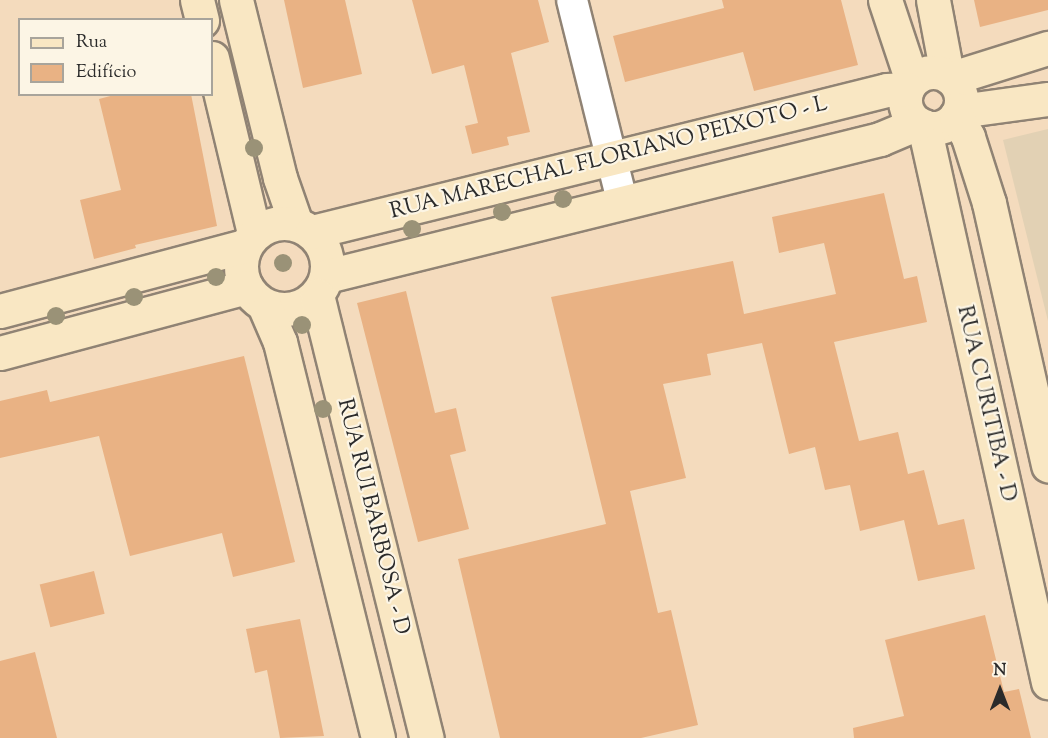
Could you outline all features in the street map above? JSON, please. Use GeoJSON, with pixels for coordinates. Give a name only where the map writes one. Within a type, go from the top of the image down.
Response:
{"type":"FeatureCollection","features":[{"type":"Feature","properties":{"kind":"street"},"geometry":{"type":"LineString","coordinates":[[197,0],[202,18]]}},
{"type":"Feature","properties":{"kind":"street"},"geometry":{"type":"LineString","coordinates":[[0,353],[255,296],[292,309],[322,285],[325,251],[304,228],[280,178],[236,0]]}},
{"type":"Feature","properties":{"kind":"street"},"geometry":{"type":"LineString","coordinates":[[572,0],[622,201]]}},
{"type":"Feature","properties":{"kind":"street"},"geometry":{"type":"LineString","coordinates":[[885,0],[910,85],[906,106],[921,124],[943,127],[958,113],[1048,99]]}},
{"type":"Feature","properties":{"kind":"street"},"geometry":{"type":"LineString","coordinates":[[933,0],[949,76],[959,87],[958,113],[989,203],[1048,465]]}},
{"type":"Feature","properties":{"kind":"street"},"geometry":{"type":"LineString","coordinates":[[910,85],[930,71],[949,76],[1048,48]]}},
{"type":"Feature","properties":{"kind":"street"},"geometry":{"type":"LineString","coordinates":[[213,63],[249,240],[240,274],[255,296]]}},
{"type":"Feature","properties":{"kind":"street","name":"RUA MARECHAL FLORIANO PEIXOTO - L"},"geometry":{"type":"LineString","coordinates":[[304,228],[449,198],[910,85]]}},
{"type":"Feature","properties":{"kind":"street","name":"RUA MARECHAL FLORIANO PEIXOTO - L"},"geometry":{"type":"LineString","coordinates":[[322,285],[458,242],[880,139],[921,124]]}},
{"type":"Feature","properties":{"kind":"street","name":"RUA CURITIBA - D"},"geometry":{"type":"LineString","coordinates":[[921,124],[1048,682]]}},
{"type":"Feature","properties":{"kind":"street"},"geometry":{"type":"LineString","coordinates":[[449,198],[458,242]]}},
{"type":"Feature","properties":{"kind":"street"},"geometry":{"type":"LineString","coordinates":[[0,311],[249,240],[274,224],[304,228]]}},
{"type":"Feature","properties":{"kind":"street","name":"RUA RUI BARBOSA - D"},"geometry":{"type":"LineString","coordinates":[[322,285],[427,738]]}},
{"type":"Feature","properties":{"kind":"street","name":"RUA RUI BARBOSA - D"},"geometry":{"type":"LineString","coordinates":[[255,296],[280,342],[378,738]]}},
{"type":"Feature","properties":{"kind":"shaded area"},"geometry":{"type":"Polygon","coordinates":[[[1048,129],[1048,321],[1003,140],[1048,129]]]}},
{"type":"Feature","properties":{"kind":"building"},"geometry":{"type":"Polygon","coordinates":[[[284,0],[345,0],[362,74],[303,88],[284,0]]]}},
{"type":"Feature","properties":{"kind":"building"},"geometry":{"type":"Polygon","coordinates":[[[412,0],[538,0],[549,42],[511,53],[530,132],[507,137],[509,145],[472,154],[465,126],[478,123],[464,65],[432,74],[412,0]]]}},
{"type":"Feature","properties":{"kind":"building"},"geometry":{"type":"Polygon","coordinates":[[[722,0],[841,0],[858,65],[754,91],[743,52],[625,82],[613,36],[724,8],[722,0]]]}},
{"type":"Feature","properties":{"kind":"building"},"geometry":{"type":"Polygon","coordinates":[[[974,0],[1048,0],[1048,10],[980,27],[974,0]]]}},
{"type":"Feature","properties":{"kind":"building"},"geometry":{"type":"Polygon","coordinates":[[[110,96],[191,96],[217,226],[135,245],[136,248],[94,259],[80,200],[121,190],[99,99],[110,96]]]}},
{"type":"Feature","properties":{"kind":"building"},"geometry":{"type":"Polygon","coordinates":[[[884,193],[904,279],[917,276],[927,322],[834,342],[859,441],[898,432],[908,474],[924,470],[938,525],[964,519],[975,569],[918,581],[904,520],[860,531],[850,485],[825,490],[815,447],[789,454],[762,343],[707,354],[711,375],[663,384],[686,478],[630,491],[658,613],[671,610],[698,725],[641,738],[500,738],[458,559],[606,524],[551,297],[733,261],[744,314],[836,294],[824,243],[779,253],[772,217],[884,193]]]}},
{"type":"Feature","properties":{"kind":"building"},"geometry":{"type":"Polygon","coordinates":[[[406,291],[435,413],[456,408],[466,451],[450,455],[469,529],[418,542],[357,303],[406,291]]]}},
{"type":"Feature","properties":{"kind":"building"},"geometry":{"type":"Polygon","coordinates":[[[244,356],[295,562],[233,577],[222,533],[130,556],[99,436],[0,458],[0,401],[47,390],[50,402],[244,356]]]}},
{"type":"Feature","properties":{"kind":"building"},"geometry":{"type":"Polygon","coordinates":[[[94,571],[105,614],[50,627],[40,585],[94,571]]]}},
{"type":"Feature","properties":{"kind":"building"},"geometry":{"type":"Polygon","coordinates":[[[985,615],[1004,692],[1019,689],[1031,738],[854,738],[853,728],[904,716],[885,640],[985,615]]]}},
{"type":"Feature","properties":{"kind":"building"},"geometry":{"type":"Polygon","coordinates":[[[300,619],[324,736],[280,738],[267,670],[255,673],[246,629],[300,619]]]}},
{"type":"Feature","properties":{"kind":"building"},"geometry":{"type":"Polygon","coordinates":[[[35,652],[57,738],[0,738],[0,661],[35,652]]]}}]}
